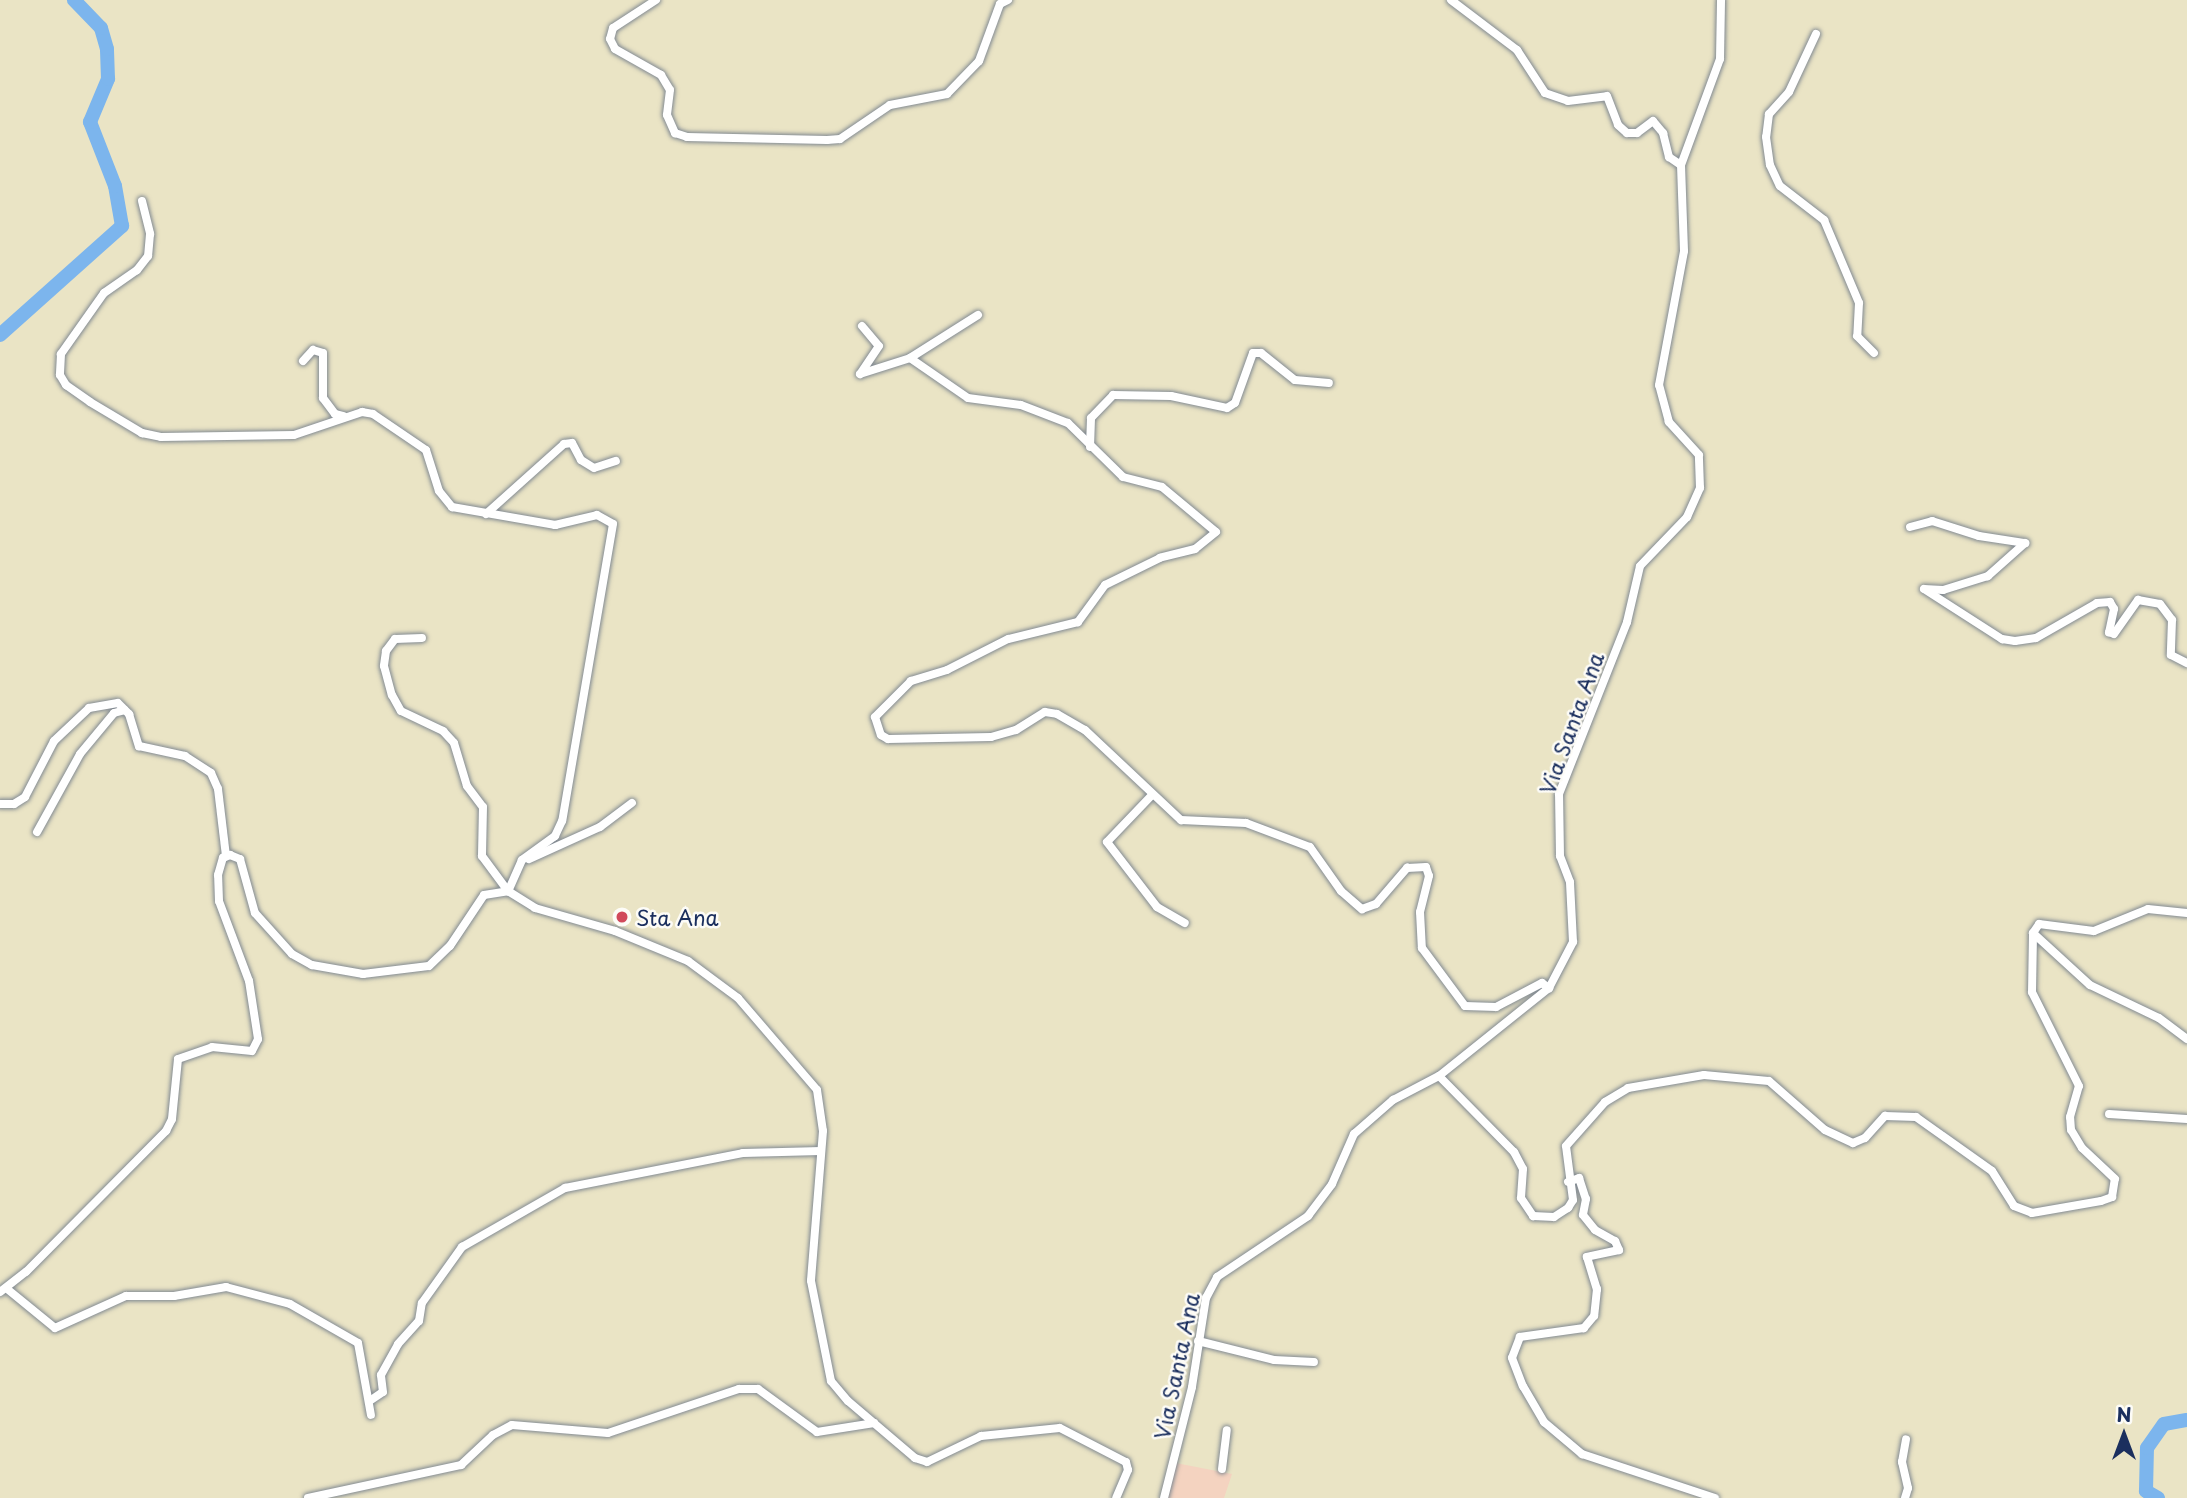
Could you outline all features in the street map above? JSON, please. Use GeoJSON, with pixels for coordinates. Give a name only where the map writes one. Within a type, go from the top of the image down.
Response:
{"type":"FeatureCollection","features":[{"type":"Feature","properties":{"kind":"street"},"geometry":{"type":"LineString","coordinates":[[656,0],[613,28],[610,39],[615,49],[661,75],[670,90],[667,115],[675,132],[687,137],[827,140],[840,139],[890,105],[947,94],[979,61],[1000,4],[1007,0]]}},
{"type":"Feature","properties":{"kind":"street"},"geometry":{"type":"LineString","coordinates":[[1451,0],[1517,50],[1545,93],[1568,102],[1607,96],[1618,125],[1627,133],[1637,133],[1653,121],[1663,133],[1669,157],[1681,165]]}},
{"type":"Feature","properties":{"kind":"street","name":"Via Santa Ana"},"geometry":{"type":"LineString","coordinates":[[1164,1498],[1192,1387],[1206,1298],[1217,1277],[1308,1216],[1332,1184],[1354,1134],[1393,1100],[1439,1076],[1549,988],[1574,933],[1570,882],[1560,856],[1559,794],[1627,622],[1640,566],[1687,517],[1700,488],[1699,455],[1670,422],[1659,385],[1684,251],[1681,165],[1720,59],[1721,0]]}},
{"type":"Feature","properties":{"kind":"street"},"geometry":{"type":"LineString","coordinates":[[1816,34],[1789,92],[1769,114],[1766,137],[1770,165],[1780,186],[1824,220],[1859,303],[1857,336],[1874,353]]}},
{"type":"Feature","properties":{"kind":"street"},"geometry":{"type":"LineString","coordinates":[[142,201],[150,234],[148,256],[137,270],[104,293],[69,338],[61,354],[60,374],[66,385],[142,433],[161,437],[294,435],[347,416]]}},
{"type":"Feature","properties":{"kind":"street"},"geometry":{"type":"LineString","coordinates":[[862,326],[879,346],[860,374],[911,358],[978,315]]}},
{"type":"Feature","properties":{"kind":"street"},"geometry":{"type":"LineString","coordinates":[[303,361],[313,350],[323,353],[323,398],[335,414],[373,414],[417,441],[426,450],[445,501],[453,507],[555,525],[597,515],[608,519],[614,533],[562,821],[555,836],[522,860],[508,891]]}},
{"type":"Feature","properties":{"kind":"street"},"geometry":{"type":"LineString","coordinates":[[1090,447],[1091,418],[1113,396],[1171,396],[1227,408],[1235,403],[1253,353],[1261,353],[1294,380],[1329,383]]}},
{"type":"Feature","properties":{"kind":"street"},"geometry":{"type":"LineString","coordinates":[[911,358],[968,398],[1021,405],[1068,423],[1123,477],[1162,487],[1190,514],[1214,528],[1215,536],[1105,585],[1078,622],[1008,639],[947,670],[911,681],[875,717],[875,726],[888,739],[991,737],[1016,730],[1045,712],[1057,714],[1085,730],[1152,796],[1181,820],[1246,823],[1310,847],[1341,891],[1362,909],[1376,904],[1407,868],[1426,867],[1429,876],[1420,912],[1422,948],[1465,1006],[1478,1010],[1496,1007],[1542,983],[1549,988]]}},
{"type":"Feature","properties":{"kind":"street"},"geometry":{"type":"LineString","coordinates":[[486,514],[564,444],[572,443],[581,460],[594,468],[616,461]]}},
{"type":"Feature","properties":{"kind":"street"},"geometry":{"type":"LineString","coordinates":[[1910,527],[1932,521],[1979,536],[2025,543],[1988,576],[1943,590],[1924,589],[2002,639],[2036,638],[2097,603],[2110,602],[2114,609],[2109,632],[2114,634],[2138,600],[2160,604],[2172,620],[2171,655],[2187,663]]}},
{"type":"Feature","properties":{"kind":"street"},"geometry":{"type":"LineString","coordinates":[[422,638],[396,639],[386,651],[384,666],[392,695],[401,711],[443,731],[454,743],[467,786],[483,807],[482,856],[508,891],[535,908],[615,931],[688,961],[738,998],[817,1090],[821,1151],[810,1259],[824,1354],[838,1391],[915,1458],[927,1462],[981,1436],[1060,1429],[1126,1462],[1128,1470],[1116,1498]]}},
{"type":"Feature","properties":{"kind":"street"},"geometry":{"type":"LineString","coordinates":[[0,804],[14,804],[25,797],[54,741],[89,708],[118,703],[125,710],[139,746],[185,756],[211,774],[218,789],[226,856],[218,875],[219,901],[249,981],[259,1024],[252,1051],[212,1047],[178,1059],[172,1119],[166,1130],[3,1290],[55,1328],[126,1296],[174,1296],[226,1287],[270,1297],[358,1343],[364,1390],[371,1400],[370,1415]]}},
{"type":"Feature","properties":{"kind":"street"},"geometry":{"type":"LineString","coordinates":[[37,832],[80,754],[114,713],[125,710]]}},
{"type":"Feature","properties":{"kind":"street"},"geometry":{"type":"LineString","coordinates":[[1152,796],[1107,842],[1157,907],[1185,923]]}},
{"type":"Feature","properties":{"kind":"street"},"geometry":{"type":"LineString","coordinates":[[522,860],[600,827],[632,803]]}},
{"type":"Feature","properties":{"kind":"street"},"geometry":{"type":"LineString","coordinates":[[226,856],[240,859],[255,913],[292,954],[312,965],[363,974],[429,966],[450,946],[484,895],[508,891]]}},
{"type":"Feature","properties":{"kind":"street"},"geometry":{"type":"LineString","coordinates":[[1439,1076],[1514,1152],[1523,1169],[1524,1208],[1542,1217],[1563,1214],[1573,1200],[1568,1182],[1566,1146],[1605,1102],[1628,1088],[1704,1074],[1769,1081],[1825,1130],[1853,1143],[1865,1138],[1885,1116],[1916,1117],[1992,1171],[2014,1206],[2032,1213],[2112,1197],[2115,1179],[2082,1148],[2071,1130],[2070,1117],[2079,1086],[2032,992],[2033,933],[2039,925],[2094,931],[2148,909],[2187,912]]}},
{"type":"Feature","properties":{"kind":"street"},"geometry":{"type":"LineString","coordinates":[[2033,933],[2090,985],[2159,1018],[2187,1039]]}},
{"type":"Feature","properties":{"kind":"street"},"geometry":{"type":"LineString","coordinates":[[2109,1114],[2187,1119]]}},
{"type":"Feature","properties":{"kind":"street"},"geometry":{"type":"LineString","coordinates":[[371,1400],[383,1392],[381,1375],[398,1345],[419,1321],[422,1303],[462,1247],[565,1188],[743,1153],[821,1151]]}},
{"type":"Feature","properties":{"kind":"street"},"geometry":{"type":"LineString","coordinates":[[1568,1182],[1579,1178],[1586,1199],[1583,1215],[1595,1230],[1615,1241],[1619,1250],[1587,1257],[1597,1289],[1594,1316],[1584,1328],[1520,1337],[1512,1358],[1523,1386],[1544,1422],[1581,1454],[1715,1498]]}},
{"type":"Feature","properties":{"kind":"street"},"geometry":{"type":"LineString","coordinates":[[1198,1341],[1274,1360],[1314,1362]]}},
{"type":"Feature","properties":{"kind":"street"},"geometry":{"type":"LineString","coordinates":[[308,1498],[461,1465],[493,1435],[512,1425],[608,1433],[739,1389],[758,1389],[817,1432],[874,1423]]}},
{"type":"Feature","properties":{"kind":"street"},"geometry":{"type":"LineString","coordinates":[[1222,1469],[1227,1430]]}},
{"type":"Feature","properties":{"kind":"street"},"geometry":{"type":"LineString","coordinates":[[1905,1498],[1902,1462],[1906,1439]]}},
{"type":"Feature","properties":{"kind":"shaded area"},"geometry":{"type":"Polygon","coordinates":[[[1176,1463],[1232,1474],[1224,1498],[1168,1498],[1176,1463]]]}},
{"type":"Feature","properties":{"kind":"waterway"},"geometry":{"type":"LineString","coordinates":[[0,335],[122,226],[115,186],[90,122],[108,79],[107,49],[101,28],[74,0]]}},
{"type":"Feature","properties":{"kind":"waterway"},"geometry":{"type":"LineString","coordinates":[[2158,1498],[2146,1491],[2147,1448],[2164,1424],[2187,1420]]}},
{"type":"Feature","properties":{"kind":"place","name":"Sta Ana"},"geometry":{"type":"Point","coordinates":[622,917]}}]}
